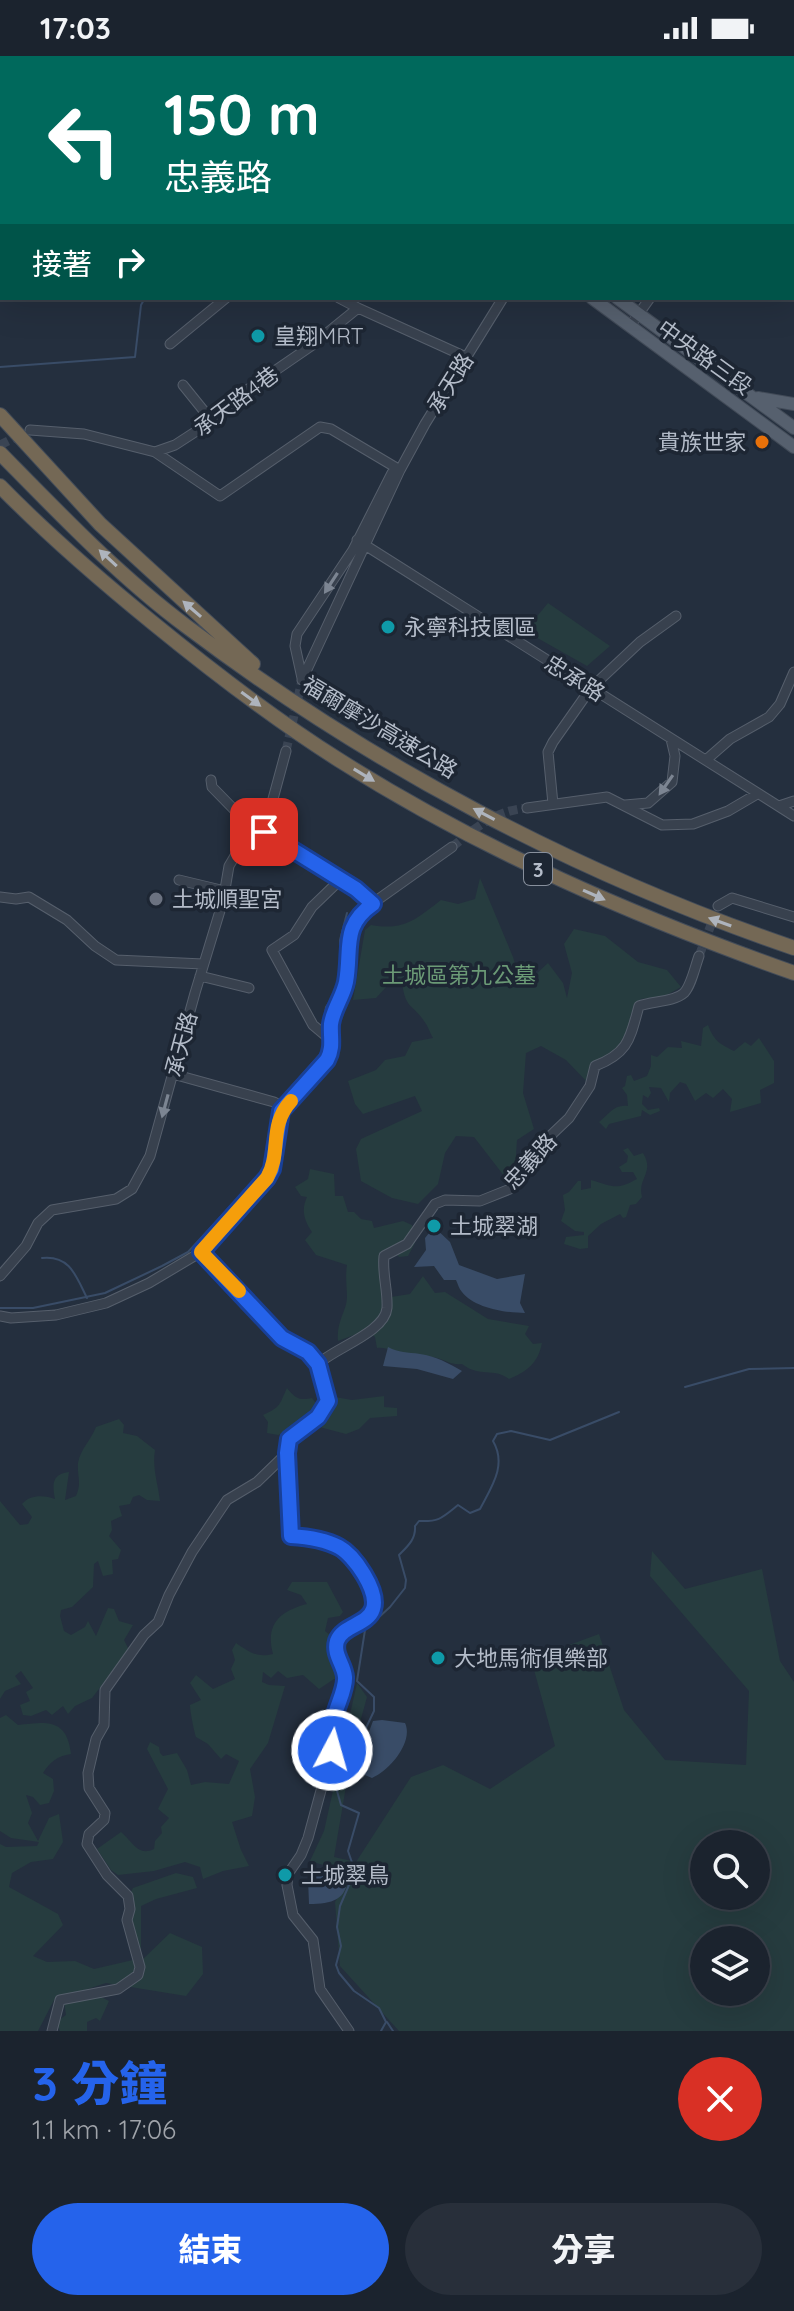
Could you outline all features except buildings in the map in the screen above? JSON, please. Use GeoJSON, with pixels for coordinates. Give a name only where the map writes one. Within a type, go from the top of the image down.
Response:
{"type":"FeatureCollection","features":[{"type":"Feature","properties":{"kind":"highway"},"geometry":{"type":"LineString","coordinates":[[0,415],[100,524],[291,699]]}},
{"type":"Feature","properties":{"kind":"highway","name":"福爾摩沙高速公路"},"geometry":{"type":"LineString","coordinates":[[0,453],[115,565],[185,626],[291,699],[432,786],[527,837],[620,882],[713,920],[794,948]]}},
{"type":"Feature","properties":{"kind":"highway","name":"福爾摩沙高速公路"},"geometry":{"type":"LineString","coordinates":[[0,486],[75,557],[171,638],[242,693],[339,760],[420,809],[520,861],[704,941],[794,973]]}},
{"type":"Feature","properties":{"kind":"main road","name":"中央路三段"},"geometry":{"type":"LineString","coordinates":[[595,300],[794,447]]}},
{"type":"Feature","properties":{"kind":"main road","name":"中央路三段"},"geometry":{"type":"LineString","coordinates":[[620,300],[794,428]]}},
{"type":"Feature","properties":{"kind":"main road"},"geometry":{"type":"LineString","coordinates":[[750,397],[794,404]]}},
{"type":"Feature","properties":{"kind":"street"},"geometry":{"type":"LineString","coordinates":[[170,344],[224,300]]}},
{"type":"Feature","properties":{"kind":"street"},"geometry":{"type":"LineString","coordinates":[[343,300],[466,357]]}},
{"type":"Feature","properties":{"kind":"street","name":"承天路"},"geometry":{"type":"LineString","coordinates":[[310,661],[361,542],[425,424],[502,300]]}},
{"type":"Feature","properties":{"kind":"street"},"geometry":{"type":"LineString","coordinates":[[630,326],[648,300]]}},
{"type":"Feature","properties":{"kind":"street","name":"承天路4巷"},"geometry":{"type":"LineString","coordinates":[[155,452],[175,445],[212,421],[247,390],[311,346],[358,308]]}},
{"type":"Feature","properties":{"kind":"street"},"geometry":{"type":"LineString","coordinates":[[183,385],[212,421]]}},
{"type":"Feature","properties":{"kind":"street"},"geometry":{"type":"LineString","coordinates":[[30,430],[84,434],[155,452],[220,496],[320,427],[331,429],[400,470]]}},
{"type":"Feature","properties":{"kind":"street","name":"承天路"},"geometry":{"type":"LineString","coordinates":[[298,655],[295,646],[297,634],[361,542]]}},
{"type":"Feature","properties":{"kind":"street","name":"忠承路"},"geometry":{"type":"LineString","coordinates":[[361,542],[794,816]]}},
{"type":"Feature","properties":{"kind":"street"},"geometry":{"type":"LineString","coordinates":[[553,804],[548,752],[591,688],[640,642],[676,616]]}},
{"type":"Feature","properties":{"kind":"street"},"geometry":{"type":"LineString","coordinates":[[307,620],[301,647],[305,652],[317,647]]}},
{"type":"Feature","properties":{"kind":"street"},"geometry":{"type":"LineString","coordinates":[[298,655],[310,661],[302,680],[298,655]]}},
{"type":"Feature","properties":{"kind":"street"},"geometry":{"type":"LineString","coordinates":[[706,760],[730,739],[769,717],[780,704],[794,672]]}},
{"type":"Feature","properties":{"kind":"street"},"geometry":{"type":"LineString","coordinates":[[625,805],[648,803],[672,782],[675,756],[671,739]]}},
{"type":"Feature","properties":{"kind":"street","name":"承天路"},"geometry":{"type":"LineString","coordinates":[[0,1276],[26,1246],[38,1223],[52,1210],[116,1199],[132,1189],[150,1156],[225,891],[229,866],[245,839],[259,832],[286,751]]}},
{"type":"Feature","properties":{"kind":"street"},"geometry":{"type":"LineString","coordinates":[[211,780],[212,787],[259,832],[341,879],[373,904]]}},
{"type":"Feature","properties":{"kind":"street"},"geometry":{"type":"LineString","coordinates":[[527,808],[607,797],[662,825],[693,824],[728,811],[757,794]]}},
{"type":"Feature","properties":{"kind":"street"},"geometry":{"type":"LineString","coordinates":[[779,806],[794,801]]}},
{"type":"Feature","properties":{"kind":"street"},"geometry":{"type":"LineString","coordinates":[[0,1316],[47,1317],[106,1303],[149,1283],[201,1252],[272,1169],[280,1105],[327,1060],[326,1037],[346,985],[352,925],[359,913],[452,847]]}},
{"type":"Feature","properties":{"kind":"street"},"geometry":{"type":"LineString","coordinates":[[326,1037],[272,950],[294,935],[312,907],[341,879]]}},
{"type":"Feature","properties":{"kind":"street"},"geometry":{"type":"LineString","coordinates":[[179,880],[225,891]]}},
{"type":"Feature","properties":{"kind":"street"},"geometry":{"type":"LineString","coordinates":[[0,897],[29,897],[67,920],[95,946],[116,960],[203,964]]}},
{"type":"Feature","properties":{"kind":"street"},"geometry":{"type":"LineString","coordinates":[[718,906],[732,898],[794,917]]}},
{"type":"Feature","properties":{"kind":"street","name":"忠義路"},"geometry":{"type":"LineString","coordinates":[[318,1364],[363,1336],[380,1323],[387,1312],[387,1290],[382,1269],[384,1256],[407,1244],[435,1204],[445,1200],[480,1201],[510,1189],[526,1159],[569,1118],[590,1086],[595,1066],[609,1061],[625,1048],[639,1006],[685,992],[699,956]]}},
{"type":"Feature","properties":{"kind":"street"},"geometry":{"type":"LineString","coordinates":[[200,976],[249,988]]}},
{"type":"Feature","properties":{"kind":"street"},"geometry":{"type":"LineString","coordinates":[[173,1074],[280,1105]]}},
{"type":"Feature","properties":{"kind":"street"},"geometry":{"type":"LineString","coordinates":[[201,1252],[282,1338],[308,1352],[318,1364],[328,1401],[318,1417],[289,1439],[291,1536],[309,1537],[345,1551],[371,1586],[374,1595],[369,1616],[342,1634],[336,1643],[337,1656],[345,1676],[333,1720],[332,1750],[308,1838],[288,1874],[287,1885],[293,1915],[313,1940],[320,1989],[349,2031]]}},
{"type":"Feature","properties":{"kind":"street"},"geometry":{"type":"LineString","coordinates":[[52,2031],[60,2000],[118,1989],[138,1975],[140,1967],[127,1920],[130,1909],[128,1896],[107,1875],[87,1844],[89,1834],[104,1820],[105,1813],[89,1788],[88,1773],[96,1739],[104,1725],[105,1690],[144,1635],[158,1622],[192,1552],[227,1500],[257,1482],[287,1453]]}},
{"type":"Feature","properties":{"kind":"green space"},"geometry":{"type":"Polygon","coordinates":[[[548,603],[610,646],[587,666],[525,631],[548,603]]]}},
{"type":"Feature","properties":{"kind":"green space","name":"土城區第九公墓"},"geometry":{"type":"Polygon","coordinates":[[[480,878],[522,987],[548,963],[563,983],[567,998],[572,973],[564,944],[574,929],[605,936],[638,962],[667,970],[681,987],[665,996],[641,999],[631,1014],[627,1041],[588,1083],[566,1060],[541,1046],[526,1053],[523,1093],[534,1129],[517,1140],[515,1171],[508,1181],[474,1137],[456,1136],[445,1153],[438,1184],[418,1204],[392,1198],[361,1181],[356,1149],[361,1139],[422,1111],[415,1096],[363,1114],[355,1104],[348,1081],[376,1070],[385,1060],[405,1056],[412,1042],[433,1038],[420,1015],[408,1002],[402,983],[390,983],[376,998],[353,1000],[365,930],[371,925],[393,926],[409,922],[441,900],[458,904],[475,899],[480,878]]]}},
{"type":"Feature","properties":{"kind":"green space"},"geometry":{"type":"Polygon","coordinates":[[[708,1025],[718,1041],[734,1051],[745,1042],[751,1046],[759,1038],[774,1061],[774,1083],[760,1090],[761,1103],[730,1112],[732,1099],[723,1089],[713,1098],[706,1093],[695,1101],[686,1084],[680,1082],[670,1093],[669,1102],[661,1088],[649,1087],[651,1093],[648,1098],[643,1095],[642,1104],[648,1110],[659,1108],[660,1111],[650,1115],[642,1110],[641,1116],[609,1124],[606,1129],[599,1122],[615,1108],[628,1106],[627,1095],[622,1088],[627,1076],[631,1075],[634,1081],[647,1076],[651,1055],[657,1057],[668,1047],[682,1048],[681,1041],[701,1046],[703,1028],[708,1025]]]}},
{"type":"Feature","properties":{"kind":"green space"},"geometry":{"type":"Polygon","coordinates":[[[628,1148],[634,1156],[643,1153],[646,1160],[642,1197],[636,1204],[630,1205],[626,1217],[620,1214],[601,1224],[588,1236],[588,1248],[564,1244],[566,1237],[584,1235],[584,1232],[575,1231],[561,1221],[565,1210],[563,1195],[578,1181],[581,1181],[581,1190],[591,1188],[591,1180],[619,1186],[637,1179],[633,1172],[622,1172],[619,1167],[627,1162],[628,1156],[623,1150],[628,1148]]]}},
{"type":"Feature","properties":{"kind":"green space"},"geometry":{"type":"Polygon","coordinates":[[[310,1169],[334,1174],[335,1196],[343,1196],[348,1212],[372,1221],[374,1228],[403,1221],[412,1225],[415,1243],[408,1256],[399,1257],[392,1249],[384,1254],[385,1298],[410,1294],[423,1276],[435,1293],[445,1292],[488,1319],[529,1326],[525,1334],[533,1344],[542,1343],[531,1366],[509,1379],[437,1358],[377,1348],[375,1337],[367,1330],[338,1341],[347,1302],[347,1265],[316,1255],[305,1240],[312,1232],[304,1215],[307,1197],[301,1196],[295,1187],[308,1179],[310,1169]]]}},
{"type":"Feature","properties":{"kind":"green space"},"geometry":{"type":"Polygon","coordinates":[[[287,1388],[298,1398],[312,1398],[318,1406],[329,1396],[352,1400],[384,1396],[384,1407],[397,1408],[397,1416],[370,1418],[359,1429],[346,1434],[308,1424],[278,1435],[267,1433],[268,1422],[263,1415],[279,1405],[287,1388]]]}},
{"type":"Feature","properties":{"kind":"green space"},"geometry":{"type":"Polygon","coordinates":[[[119,1419],[124,1425],[123,1433],[137,1436],[155,1450],[160,1501],[147,1500],[139,1495],[133,1497],[130,1504],[119,1506],[122,1516],[111,1521],[109,1536],[121,1550],[118,1559],[112,1560],[113,1574],[103,1576],[98,1561],[94,1564],[93,1587],[72,1607],[61,1610],[60,1616],[64,1631],[71,1635],[85,1627],[88,1621],[96,1636],[108,1608],[114,1609],[119,1621],[133,1625],[124,1640],[129,1650],[92,1698],[75,1706],[68,1714],[63,1706],[52,1715],[46,1710],[31,1716],[23,1715],[20,1705],[30,1701],[26,1692],[33,1688],[21,1671],[15,1676],[21,1684],[5,1691],[0,1699],[0,1501],[20,1525],[28,1524],[32,1517],[22,1504],[29,1498],[55,1499],[54,1484],[59,1475],[69,1472],[65,1500],[76,1496],[78,1463],[83,1449],[96,1427],[119,1419]]]}},
{"type":"Feature","properties":{"kind":"green space"},"geometry":{"type":"Polygon","coordinates":[[[652,1551],[685,1589],[762,1569],[780,1661],[794,1682],[794,2031],[399,2031],[340,1966],[335,1902],[349,1878],[330,1867],[310,1861],[324,1831],[357,1683],[367,1697],[352,1751],[334,1857],[356,1862],[411,1777],[443,1765],[490,1789],[555,1746],[531,1659],[599,1634],[624,1710],[665,1760],[746,1765],[749,1691],[650,1576],[652,1551]]]}},
{"type":"Feature","properties":{"kind":"green space"},"geometry":{"type":"Polygon","coordinates":[[[292,1582],[327,1582],[343,1612],[340,1616],[328,1618],[325,1631],[336,1640],[344,1682],[334,1679],[319,1689],[303,1675],[287,1678],[278,1671],[271,1678],[263,1672],[262,1682],[285,1686],[268,1743],[250,1769],[255,1797],[252,1816],[232,1822],[249,1866],[203,1879],[200,1867],[185,1862],[154,1871],[118,1875],[97,1849],[121,1832],[139,1850],[154,1849],[155,1841],[162,1833],[161,1827],[169,1818],[158,1809],[168,1789],[147,1749],[150,1742],[159,1747],[163,1756],[177,1753],[191,1785],[205,1782],[229,1784],[239,1761],[226,1754],[221,1759],[208,1744],[196,1737],[190,1705],[201,1700],[190,1683],[196,1675],[213,1689],[235,1679],[231,1669],[235,1660],[232,1650],[236,1643],[253,1653],[273,1654],[271,1635],[277,1620],[307,1604],[301,1595],[287,1590],[292,1582]]]}},
{"type":"Feature","properties":{"kind":"green space"},"geometry":{"type":"Polygon","coordinates":[[[6,1715],[18,1725],[47,1723],[60,1728],[69,1743],[71,1754],[54,1760],[43,1773],[53,1779],[54,1791],[49,1803],[40,1805],[33,1797],[26,1795],[32,1813],[28,1823],[38,1841],[49,1818],[59,1814],[63,1842],[53,1859],[31,1862],[12,1873],[9,1887],[58,1914],[63,1925],[33,1956],[47,1962],[75,1961],[94,1969],[133,1960],[126,1902],[133,1888],[176,1873],[193,1877],[197,1888],[141,1906],[141,1961],[170,1933],[202,1947],[203,1974],[186,1996],[106,1983],[54,2000],[38,2031],[0,2031],[0,1844],[6,1847],[37,1846],[39,1842],[11,1838],[0,1831],[0,1718],[6,1715]]]}},
{"type":"Feature","properties":{"kind":"green space"},"geometry":{"type":"Polygon","coordinates":[[[99,1996],[109,2001],[100,2021],[96,2018],[87,2022],[87,2031],[60,2031],[56,2022],[66,2015],[64,2001],[99,1996]]]}},
{"type":"Feature","properties":{"kind":"water"},"geometry":{"type":"Polygon","coordinates":[[[434,1227],[450,1242],[459,1265],[497,1279],[525,1274],[520,1303],[525,1313],[482,1306],[461,1291],[456,1280],[444,1280],[434,1266],[414,1267],[426,1250],[425,1238],[434,1227]]]}},
{"type":"Feature","properties":{"kind":"water"},"geometry":{"type":"Polygon","coordinates":[[[388,1347],[431,1356],[462,1371],[453,1379],[417,1369],[383,1366],[388,1347]]]}},
{"type":"Feature","properties":{"kind":"water"},"geometry":{"type":"Polygon","coordinates":[[[373,1721],[405,1723],[406,1739],[392,1763],[372,1778],[360,1773],[357,1763],[373,1721]]]}},
{"type":"Feature","properties":{"kind":"water"},"geometry":{"type":"Polygon","coordinates":[[[347,1870],[347,1880],[343,1894],[333,1901],[309,1904],[308,1879],[347,1870]]]}},
{"type":"Feature","properties":{"kind":"waterway"},"geometry":{"type":"LineString","coordinates":[[0,367],[135,357],[144,300]]}},
{"type":"Feature","properties":{"kind":"waterway"},"geometry":{"type":"LineString","coordinates":[[340,965],[340,940],[347,913]]}},
{"type":"Feature","properties":{"kind":"waterway"},"geometry":{"type":"LineString","coordinates":[[323,1027],[326,1007],[332,998]]}},
{"type":"Feature","properties":{"kind":"waterway"},"geometry":{"type":"LineString","coordinates":[[278,1102],[323,1051],[323,1037]]}},
{"type":"Feature","properties":{"kind":"waterway"},"geometry":{"type":"LineString","coordinates":[[0,1308],[33,1308],[105,1293],[188,1252],[262,1172],[274,1107]]}},
{"type":"Feature","properties":{"kind":"waterway"},"geometry":{"type":"LineString","coordinates":[[42,1258],[52,1258],[66,1264],[87,1298]]}},
{"type":"Feature","properties":{"kind":"waterway"},"geometry":{"type":"LineString","coordinates":[[685,1387],[749,1369],[794,1368]]}},
{"type":"Feature","properties":{"kind":"waterway"},"geometry":{"type":"LineString","coordinates":[[381,2031],[386,2022],[379,2008],[354,1991],[336,1965],[341,1946],[337,1927],[340,1906],[355,1871],[348,1851],[359,1813],[341,1805],[337,1791],[352,1773],[354,1753],[374,1711],[374,1697],[357,1681],[365,1630],[405,1588],[406,1580],[399,1555],[411,1542],[419,1521],[440,1518],[458,1505],[470,1513],[480,1509],[498,1467],[499,1459],[493,1441],[497,1434],[511,1431],[550,1440],[619,1412]]}},
{"type":"Feature","properties":{"kind":"waterway"},"geometry":{"type":"LineString","coordinates":[[387,2022],[393,2031]]}},
{"type":"Feature","properties":{"kind":"tunnel"},"geometry":{"type":"LineString","coordinates":[[0,445],[22,434]]}},
{"type":"Feature","properties":{"kind":"tunnel"},"geometry":{"type":"LineString","coordinates":[[286,751],[302,680]]}},
{"type":"Feature","properties":{"kind":"tunnel"},"geometry":{"type":"LineString","coordinates":[[452,847],[495,816],[527,808]]}},
{"type":"Feature","properties":{"kind":"tunnel"},"geometry":{"type":"LineString","coordinates":[[699,956],[714,917]]}},
{"type":"Feature","properties":{"kind":"slow traffic"},"geometry":{"type":"LineString","coordinates":[[239,1291],[201,1252],[267,1178],[272,1169],[281,1111],[291,1101]]}},
{"type":"Feature","properties":{"kind":"place","name":"皇翔MRT"},"geometry":{"type":"Point","coordinates":[258,336]}},
{"type":"Feature","properties":{"kind":"place","name":"貴族世家"},"geometry":{"type":"Point","coordinates":[762,442]}},
{"type":"Feature","properties":{"kind":"place","name":"永寧科技園區"},"geometry":{"type":"Point","coordinates":[388,627]}},
{"type":"Feature","properties":{"kind":"place","name":"土城順聖宮"},"geometry":{"type":"Point","coordinates":[156,899]}},
{"type":"Feature","properties":{"kind":"place","name":"土城翠湖"},"geometry":{"type":"Point","coordinates":[434,1226]}},
{"type":"Feature","properties":{"kind":"place","name":"大地馬術俱樂部"},"geometry":{"type":"Point","coordinates":[438,1658]}},
{"type":"Feature","properties":{"kind":"place","name":"土城翠鳥"},"geometry":{"type":"Point","coordinates":[285,1875]}},
{"type":"Feature","properties":{"kind":"route"},"geometry":{"type":"LineString","coordinates":[[264,832],[329,871],[373,904],[359,913],[352,925],[346,985],[331,1024],[331,1052],[281,1111],[272,1169],[267,1178],[201,1252],[282,1338],[314,1357],[322,1372],[328,1401],[324,1410],[289,1439],[291,1536],[309,1537],[345,1551],[371,1586],[374,1595],[369,1616],[342,1634],[336,1643],[345,1681],[333,1720],[332,1750]]}}]}
